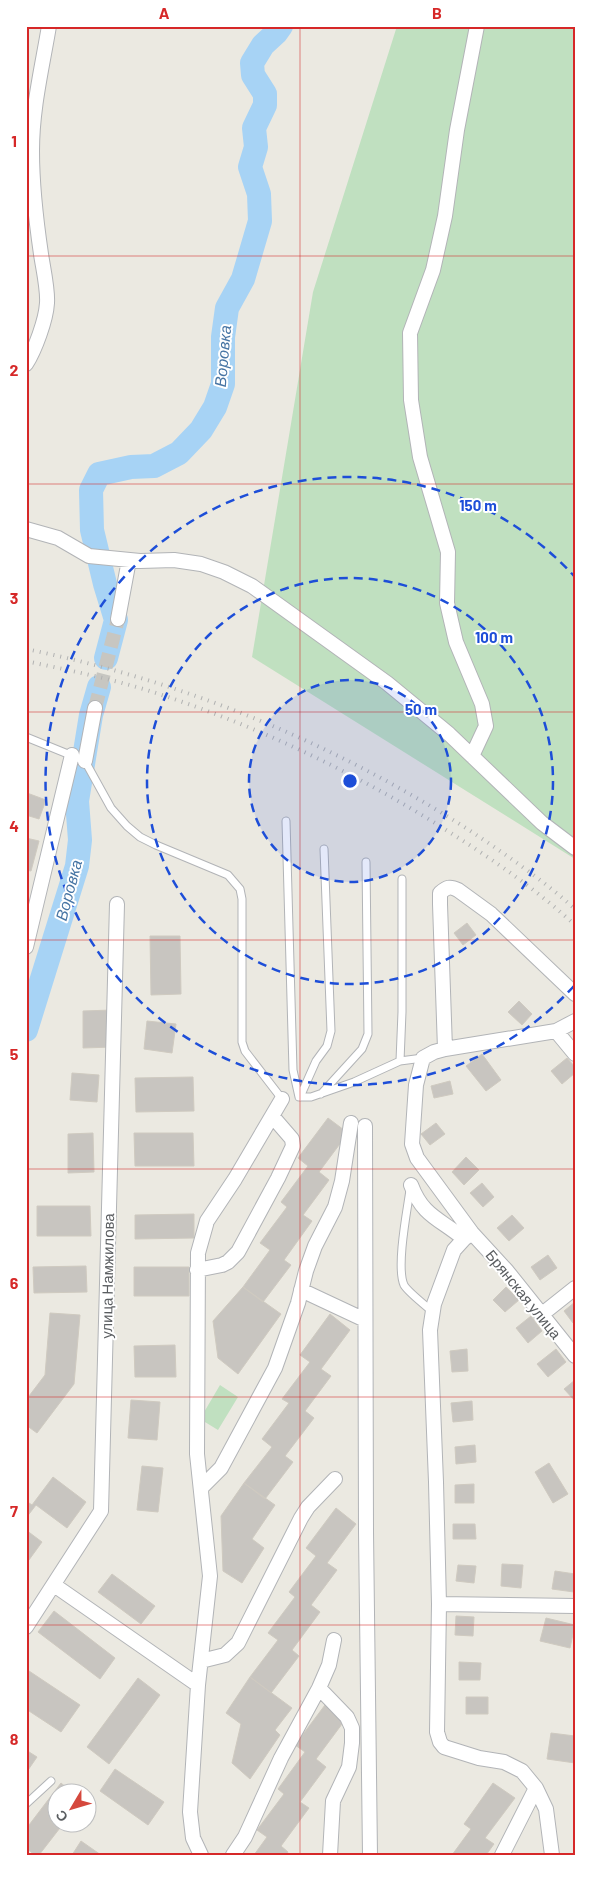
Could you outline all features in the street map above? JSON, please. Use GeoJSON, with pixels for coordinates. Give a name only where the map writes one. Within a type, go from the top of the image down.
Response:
{"type":"FeatureCollection","features":[{"type":"Feature","properties":{"kind":"street"},"geometry":{"type":"LineString","coordinates":[[26,364],[32,355],[47,303],[34,205],[32,136],[36,89],[50,26]]}},
{"type":"Feature","properties":{"kind":"street"},"geometry":{"type":"LineString","coordinates":[[472,756],[486,726],[482,704],[456,642],[446,603],[448,552],[420,457],[411,400],[410,333],[433,270],[445,216],[457,130],[477,26]]}},
{"type":"Feature","properties":{"kind":"street"},"geometry":{"type":"LineString","coordinates":[[26,529],[58,538],[89,556],[129,560],[174,560],[202,564],[224,572],[252,586],[387,683],[449,734],[542,823],[575,848]]}},
{"type":"Feature","properties":{"kind":"street"},"geometry":{"type":"LineString","coordinates":[[118,619],[129,560]]}},
{"type":"Feature","properties":{"kind":"street"},"geometry":{"type":"LineString","coordinates":[[26,947],[77,757],[95,708]]}},
{"type":"Feature","properties":{"kind":"street"},"geometry":{"type":"LineString","coordinates":[[445,1049],[440,893],[447,887],[453,887],[458,890],[492,914],[575,994]]}},
{"type":"Feature","properties":{"kind":"street","name":"улица Намжилова"},"geometry":{"type":"LineString","coordinates":[[26,1627],[101,1511],[116,904]]}},
{"type":"Feature","properties":{"kind":"street"},"geometry":{"type":"LineString","coordinates":[[468,1236],[417,1158],[412,1144],[416,1085],[423,1058],[445,1049],[556,1031],[575,1021]]}},
{"type":"Feature","properties":{"kind":"street"},"geometry":{"type":"LineString","coordinates":[[556,1031],[575,1054]]}},
{"type":"Feature","properties":{"kind":"street"},"geometry":{"type":"LineString","coordinates":[[201,1855],[194,1838],[190,1812],[200,1661],[210,1576],[197,1454],[198,1253],[207,1221],[273,1117],[282,1099]]}},
{"type":"Feature","properties":{"kind":"street"},"geometry":{"type":"LineString","coordinates":[[197,1270],[222,1265],[238,1252],[278,1178],[293,1146],[292,1139],[273,1117]]}},
{"type":"Feature","properties":{"kind":"street"},"geometry":{"type":"LineString","coordinates":[[200,1488],[221,1468],[275,1368],[315,1246],[334,1207],[342,1181],[351,1123]]}},
{"type":"Feature","properties":{"kind":"street"},"geometry":{"type":"LineString","coordinates":[[365,1126],[370,1855]]}},
{"type":"Feature","properties":{"kind":"street"},"geometry":{"type":"LineString","coordinates":[[411,1185],[416,1198],[426,1211],[468,1236]]}},
{"type":"Feature","properties":{"kind":"street"},"geometry":{"type":"LineString","coordinates":[[468,1236],[454,1250],[433,1312],[430,1330],[439,1604],[437,1732],[440,1742],[444,1746],[479,1758],[504,1762],[522,1771],[536,1788],[546,1809],[552,1855]]}},
{"type":"Feature","properties":{"kind":"street","name":"Брянская улица"},"geometry":{"type":"LineString","coordinates":[[468,1236],[506,1271],[575,1356]]}},
{"type":"Feature","properties":{"kind":"street"},"geometry":{"type":"LineString","coordinates":[[541,1315],[575,1288]]}},
{"type":"Feature","properties":{"kind":"street"},"geometry":{"type":"LineString","coordinates":[[302,1290],[365,1320]]}},
{"type":"Feature","properties":{"kind":"street"},"geometry":{"type":"LineString","coordinates":[[200,1661],[225,1655],[238,1643],[301,1518],[308,1507],[335,1478]]}},
{"type":"Feature","properties":{"kind":"street"},"geometry":{"type":"LineString","coordinates":[[54,1585],[198,1685]]}},
{"type":"Feature","properties":{"kind":"street"},"geometry":{"type":"LineString","coordinates":[[439,1604],[575,1606]]}},
{"type":"Feature","properties":{"kind":"street"},"geometry":{"type":"LineString","coordinates":[[233,1855],[245,1837],[281,1758],[319,1688],[329,1665],[334,1640]]}},
{"type":"Feature","properties":{"kind":"street"},"geometry":{"type":"LineString","coordinates":[[319,1688],[347,1717],[352,1728],[352,1743],[348,1767],[333,1801],[330,1855]]}},
{"type":"Feature","properties":{"kind":"street"},"geometry":{"type":"LineString","coordinates":[[502,1855],[536,1788]]}},
{"type":"Feature","properties":{"kind":"lane"},"geometry":{"type":"LineString","coordinates":[[26,737],[77,757],[111,808],[140,837],[228,875],[240,889],[242,899],[242,1042],[245,1052],[282,1099]]}},
{"type":"Feature","properties":{"kind":"lane"},"geometry":{"type":"LineString","coordinates":[[286,821],[293,1070],[300,1098]]}},
{"type":"Feature","properties":{"kind":"lane"},"geometry":{"type":"LineString","coordinates":[[300,1098],[316,1061],[327,1046],[332,1031],[324,849]]}},
{"type":"Feature","properties":{"kind":"lane"},"geometry":{"type":"LineString","coordinates":[[321,1094],[362,1049],[368,1034],[366,862]]}},
{"type":"Feature","properties":{"kind":"lane"},"geometry":{"type":"LineString","coordinates":[[400,1061],[402,878]]}},
{"type":"Feature","properties":{"kind":"lane"},"geometry":{"type":"LineString","coordinates":[[300,1098],[321,1094],[354,1082],[400,1061],[423,1058]]}},
{"type":"Feature","properties":{"kind":"lane"},"geometry":{"type":"LineString","coordinates":[[411,1185],[403,1246],[402,1270],[404,1285],[433,1312]]}},
{"type":"Feature","properties":{"kind":"lane"},"geometry":{"type":"LineString","coordinates":[[26,1804],[51,1781]]}},
{"type":"Feature","properties":{"kind":"green space"},"geometry":{"type":"Polygon","coordinates":[[[397,26],[575,26],[575,859],[252,657],[313,292],[397,26]]]}},
{"type":"Feature","properties":{"kind":"green space"},"geometry":{"type":"Polygon","coordinates":[[[220,1385],[238,1397],[218,1430],[200,1419],[220,1385]]]}},
{"type":"Feature","properties":{"kind":"building"},"geometry":{"type":"Polygon","coordinates":[[[27,793],[46,800],[39,819],[26,815],[27,793]]]}},
{"type":"Feature","properties":{"kind":"building"},"geometry":{"type":"Polygon","coordinates":[[[26,838],[39,841],[31,871],[26,870],[26,838]]]}},
{"type":"Feature","properties":{"kind":"building"},"geometry":{"type":"Polygon","coordinates":[[[467,923],[476,935],[463,945],[454,933],[467,923]]]}},
{"type":"Feature","properties":{"kind":"building"},"geometry":{"type":"Polygon","coordinates":[[[150,936],[180,936],[181,994],[151,995],[150,936]]]}},
{"type":"Feature","properties":{"kind":"building"},"geometry":{"type":"Polygon","coordinates":[[[519,1001],[532,1014],[522,1025],[508,1012],[519,1001]]]}},
{"type":"Feature","properties":{"kind":"building"},"geometry":{"type":"Polygon","coordinates":[[[112,1010],[113,1047],[83,1048],[83,1011],[112,1010]]]}},
{"type":"Feature","properties":{"kind":"building"},"geometry":{"type":"Polygon","coordinates":[[[147,1021],[176,1024],[172,1053],[144,1049],[147,1021]]]}},
{"type":"Feature","properties":{"kind":"building"},"geometry":{"type":"Polygon","coordinates":[[[482,1054],[501,1080],[486,1091],[466,1066],[482,1054]]]}},
{"type":"Feature","properties":{"kind":"building"},"geometry":{"type":"Polygon","coordinates":[[[567,1058],[575,1067],[575,1073],[562,1084],[551,1071],[567,1058]]]}},
{"type":"Feature","properties":{"kind":"building"},"geometry":{"type":"Polygon","coordinates":[[[72,1073],[99,1075],[97,1102],[70,1100],[72,1073]]]}},
{"type":"Feature","properties":{"kind":"building"},"geometry":{"type":"Polygon","coordinates":[[[193,1077],[194,1111],[136,1112],[135,1078],[193,1077]]]}},
{"type":"Feature","properties":{"kind":"building"},"geometry":{"type":"Polygon","coordinates":[[[450,1081],[453,1094],[434,1098],[431,1086],[450,1081]]]}},
{"type":"Feature","properties":{"kind":"building"},"geometry":{"type":"Polygon","coordinates":[[[328,1118],[348,1133],[319,1172],[329,1180],[303,1215],[312,1221],[284,1260],[291,1265],[263,1302],[243,1287],[270,1250],[260,1243],[287,1207],[281,1202],[308,1166],[298,1158],[328,1118]]]}},
{"type":"Feature","properties":{"kind":"building"},"geometry":{"type":"Polygon","coordinates":[[[436,1123],[445,1134],[430,1145],[421,1134],[436,1123]]]}},
{"type":"Feature","properties":{"kind":"building"},"geometry":{"type":"Polygon","coordinates":[[[93,1133],[94,1172],[68,1173],[68,1134],[93,1133]]]}},
{"type":"Feature","properties":{"kind":"building"},"geometry":{"type":"Polygon","coordinates":[[[134,1133],[193,1133],[194,1166],[135,1166],[134,1133]]]}},
{"type":"Feature","properties":{"kind":"building"},"geometry":{"type":"Polygon","coordinates":[[[466,1157],[479,1170],[464,1185],[452,1172],[466,1157]]]}},
{"type":"Feature","properties":{"kind":"building"},"geometry":{"type":"Polygon","coordinates":[[[482,1183],[494,1197],[483,1207],[470,1193],[482,1183]]]}},
{"type":"Feature","properties":{"kind":"building"},"geometry":{"type":"Polygon","coordinates":[[[37,1206],[90,1206],[91,1236],[37,1236],[37,1206]]]}},
{"type":"Feature","properties":{"kind":"building"},"geometry":{"type":"Polygon","coordinates":[[[194,1214],[194,1238],[135,1239],[135,1215],[194,1214]]]}},
{"type":"Feature","properties":{"kind":"building"},"geometry":{"type":"Polygon","coordinates":[[[512,1215],[524,1228],[509,1241],[497,1228],[512,1215]]]}},
{"type":"Feature","properties":{"kind":"building"},"geometry":{"type":"Polygon","coordinates":[[[548,1255],[557,1268],[540,1280],[531,1267],[548,1255]]]}},
{"type":"Feature","properties":{"kind":"building"},"geometry":{"type":"Polygon","coordinates":[[[86,1266],[87,1292],[34,1293],[33,1267],[86,1266]]]}},
{"type":"Feature","properties":{"kind":"building"},"geometry":{"type":"Polygon","coordinates":[[[134,1267],[189,1267],[189,1296],[134,1296],[134,1267]]]}},
{"type":"Feature","properties":{"kind":"building"},"geometry":{"type":"Polygon","coordinates":[[[243,1287],[281,1314],[238,1374],[218,1358],[213,1321],[243,1287]]]}},
{"type":"Feature","properties":{"kind":"building"},"geometry":{"type":"Polygon","coordinates":[[[506,1287],[519,1300],[505,1312],[493,1300],[506,1287]]]}},
{"type":"Feature","properties":{"kind":"building"},"geometry":{"type":"Polygon","coordinates":[[[575,1302],[575,1322],[573,1323],[564,1311],[575,1302]]]}},
{"type":"Feature","properties":{"kind":"building"},"geometry":{"type":"Polygon","coordinates":[[[50,1313],[80,1315],[74,1384],[37,1433],[26,1425],[26,1400],[45,1375],[50,1313]]]}},
{"type":"Feature","properties":{"kind":"building"},"geometry":{"type":"Polygon","coordinates":[[[330,1314],[350,1330],[321,1369],[331,1376],[305,1411],[314,1418],[285,1456],[293,1462],[265,1499],[244,1483],[272,1447],[262,1439],[289,1403],[282,1399],[310,1362],[300,1355],[330,1314]]]}},
{"type":"Feature","properties":{"kind":"building"},"geometry":{"type":"Polygon","coordinates":[[[531,1316],[542,1331],[528,1343],[516,1328],[531,1316]]]}},
{"type":"Feature","properties":{"kind":"building"},"geometry":{"type":"Polygon","coordinates":[[[175,1345],[176,1377],[135,1377],[134,1346],[175,1345]]]}},
{"type":"Feature","properties":{"kind":"building"},"geometry":{"type":"Polygon","coordinates":[[[467,1349],[468,1371],[452,1372],[450,1351],[467,1349]]]}},
{"type":"Feature","properties":{"kind":"building"},"geometry":{"type":"Polygon","coordinates":[[[556,1349],[566,1362],[548,1377],[537,1364],[556,1349]]]}},
{"type":"Feature","properties":{"kind":"building"},"geometry":{"type":"Polygon","coordinates":[[[575,1380],[575,1401],[564,1389],[575,1380]]]}},
{"type":"Feature","properties":{"kind":"building"},"geometry":{"type":"Polygon","coordinates":[[[131,1400],[160,1402],[157,1440],[128,1438],[131,1400]]]}},
{"type":"Feature","properties":{"kind":"building"},"geometry":{"type":"Polygon","coordinates":[[[472,1401],[473,1420],[453,1422],[451,1403],[472,1401]]]}},
{"type":"Feature","properties":{"kind":"building"},"geometry":{"type":"Polygon","coordinates":[[[475,1445],[476,1462],[456,1464],[455,1447],[475,1445]]]}},
{"type":"Feature","properties":{"kind":"building"},"geometry":{"type":"Polygon","coordinates":[[[549,1463],[568,1494],[553,1503],[535,1472],[549,1463]]]}},
{"type":"Feature","properties":{"kind":"building"},"geometry":{"type":"Polygon","coordinates":[[[142,1466],[163,1468],[158,1512],[137,1510],[142,1466]]]}},
{"type":"Feature","properties":{"kind":"building"},"geometry":{"type":"Polygon","coordinates":[[[53,1477],[86,1502],[67,1528],[36,1505],[26,1518],[26,1501],[32,1505],[53,1477]]]}},
{"type":"Feature","properties":{"kind":"building"},"geometry":{"type":"Polygon","coordinates":[[[244,1483],[275,1505],[252,1539],[264,1548],[242,1583],[223,1571],[221,1516],[244,1483]]]}},
{"type":"Feature","properties":{"kind":"building"},"geometry":{"type":"Polygon","coordinates":[[[474,1484],[474,1503],[455,1503],[455,1485],[474,1484]]]}},
{"type":"Feature","properties":{"kind":"building"},"geometry":{"type":"Polygon","coordinates":[[[336,1508],[356,1524],[327,1563],[337,1570],[311,1605],[320,1612],[292,1650],[299,1656],[271,1693],[250,1677],[278,1640],[268,1633],[295,1597],[289,1592],[316,1556],[306,1548],[336,1508]]]}},
{"type":"Feature","properties":{"kind":"building"},"geometry":{"type":"Polygon","coordinates":[[[453,1524],[475,1524],[476,1539],[453,1539],[453,1524]]]}},
{"type":"Feature","properties":{"kind":"building"},"geometry":{"type":"Polygon","coordinates":[[[26,1530],[42,1542],[26,1564],[26,1530]]]}},
{"type":"Feature","properties":{"kind":"building"},"geometry":{"type":"Polygon","coordinates":[[[502,1564],[523,1565],[521,1588],[501,1586],[502,1564]]]}},
{"type":"Feature","properties":{"kind":"building"},"geometry":{"type":"Polygon","coordinates":[[[458,1565],[476,1566],[474,1583],[456,1581],[458,1565]]]}},
{"type":"Feature","properties":{"kind":"building"},"geometry":{"type":"Polygon","coordinates":[[[555,1571],[575,1574],[574,1592],[552,1589],[555,1571]]]}},
{"type":"Feature","properties":{"kind":"building"},"geometry":{"type":"Polygon","coordinates":[[[112,1574],[155,1606],[141,1624],[98,1592],[112,1574]]]}},
{"type":"Feature","properties":{"kind":"building"},"geometry":{"type":"Polygon","coordinates":[[[54,1611],[115,1658],[100,1679],[38,1632],[54,1611]]]}},
{"type":"Feature","properties":{"kind":"building"},"geometry":{"type":"Polygon","coordinates":[[[456,1616],[474,1617],[473,1636],[455,1635],[456,1616]]]}},
{"type":"Feature","properties":{"kind":"building"},"geometry":{"type":"Polygon","coordinates":[[[546,1618],[575,1625],[570,1648],[540,1641],[546,1618]]]}},
{"type":"Feature","properties":{"kind":"building"},"geometry":{"type":"Polygon","coordinates":[[[459,1662],[481,1663],[480,1680],[459,1680],[459,1662]]]}},
{"type":"Feature","properties":{"kind":"building"},"geometry":{"type":"Polygon","coordinates":[[[26,1669],[80,1705],[61,1732],[26,1709],[26,1669]]]}},
{"type":"Feature","properties":{"kind":"building"},"geometry":{"type":"Polygon","coordinates":[[[250,1677],[292,1708],[275,1730],[280,1735],[250,1779],[232,1763],[241,1724],[226,1713],[250,1677]]]}},
{"type":"Feature","properties":{"kind":"building"},"geometry":{"type":"Polygon","coordinates":[[[138,1678],[160,1695],[109,1764],[87,1747],[138,1678]]]}},
{"type":"Feature","properties":{"kind":"building"},"geometry":{"type":"Polygon","coordinates":[[[466,1697],[488,1697],[488,1714],[466,1714],[466,1697]]]}},
{"type":"Feature","properties":{"kind":"building"},"geometry":{"type":"Polygon","coordinates":[[[325,1705],[345,1720],[316,1759],[326,1767],[300,1802],[309,1808],[281,1846],[288,1852],[286,1855],[254,1855],[267,1837],[257,1830],[284,1794],[278,1789],[305,1752],[295,1745],[325,1705]]]}},
{"type":"Feature","properties":{"kind":"building"},"geometry":{"type":"Polygon","coordinates":[[[551,1733],[575,1736],[575,1763],[547,1759],[551,1733]]]}},
{"type":"Feature","properties":{"kind":"building"},"geometry":{"type":"Polygon","coordinates":[[[26,1750],[37,1757],[26,1773],[26,1750]]]}},
{"type":"Feature","properties":{"kind":"building"},"geometry":{"type":"Polygon","coordinates":[[[115,1769],[164,1802],[148,1825],[100,1791],[115,1769]]]}},
{"type":"Feature","properties":{"kind":"building"},"geometry":{"type":"Polygon","coordinates":[[[493,1783],[515,1798],[485,1838],[494,1844],[486,1855],[452,1855],[471,1829],[464,1824],[493,1783]]]}},
{"type":"Feature","properties":{"kind":"building"},"geometry":{"type":"Polygon","coordinates":[[[48,1800],[48,1834],[55,1834],[39,1855],[35,1855],[26,1848],[26,1829],[48,1800]]]}},
{"type":"Feature","properties":{"kind":"building"},"geometry":{"type":"Polygon","coordinates":[[[81,1841],[101,1855],[72,1855],[81,1841]]]}},
{"type":"Feature","properties":{"kind":"waterway","name":"Воровка"},"geometry":{"type":"LineString","coordinates":[[106,658],[116,620],[92,530],[91,490],[99,474],[131,467],[154,466],[179,453],[201,430],[215,407],[223,384],[223,337],[227,308],[243,279],[260,221],[259,194],[250,167],[256,147],[254,128],[265,105],[265,94],[253,75],[252,63],[263,45],[281,26]]}},
{"type":"Feature","properties":{"kind":"waterway","name":"Воровка"},"geometry":{"type":"LineString","coordinates":[[26,1030],[77,866],[80,840],[77,801],[91,715],[99,687]]}},
{"type":"Feature","properties":{"kind":"tunnel"},"geometry":{"type":"LineString","coordinates":[[95,708],[118,619]]}},
{"type":"Feature","properties":{"kind":"railway"},"geometry":{"type":"LineString","coordinates":[[26,649],[85,662],[200,697],[311,743],[418,799],[469,830],[537,878],[575,909]]}},
{"type":"Feature","properties":{"kind":"railway"},"geometry":{"type":"LineString","coordinates":[[26,661],[112,680],[162,695],[201,708],[277,739],[351,775],[422,815],[503,868],[575,925]]}}]}
